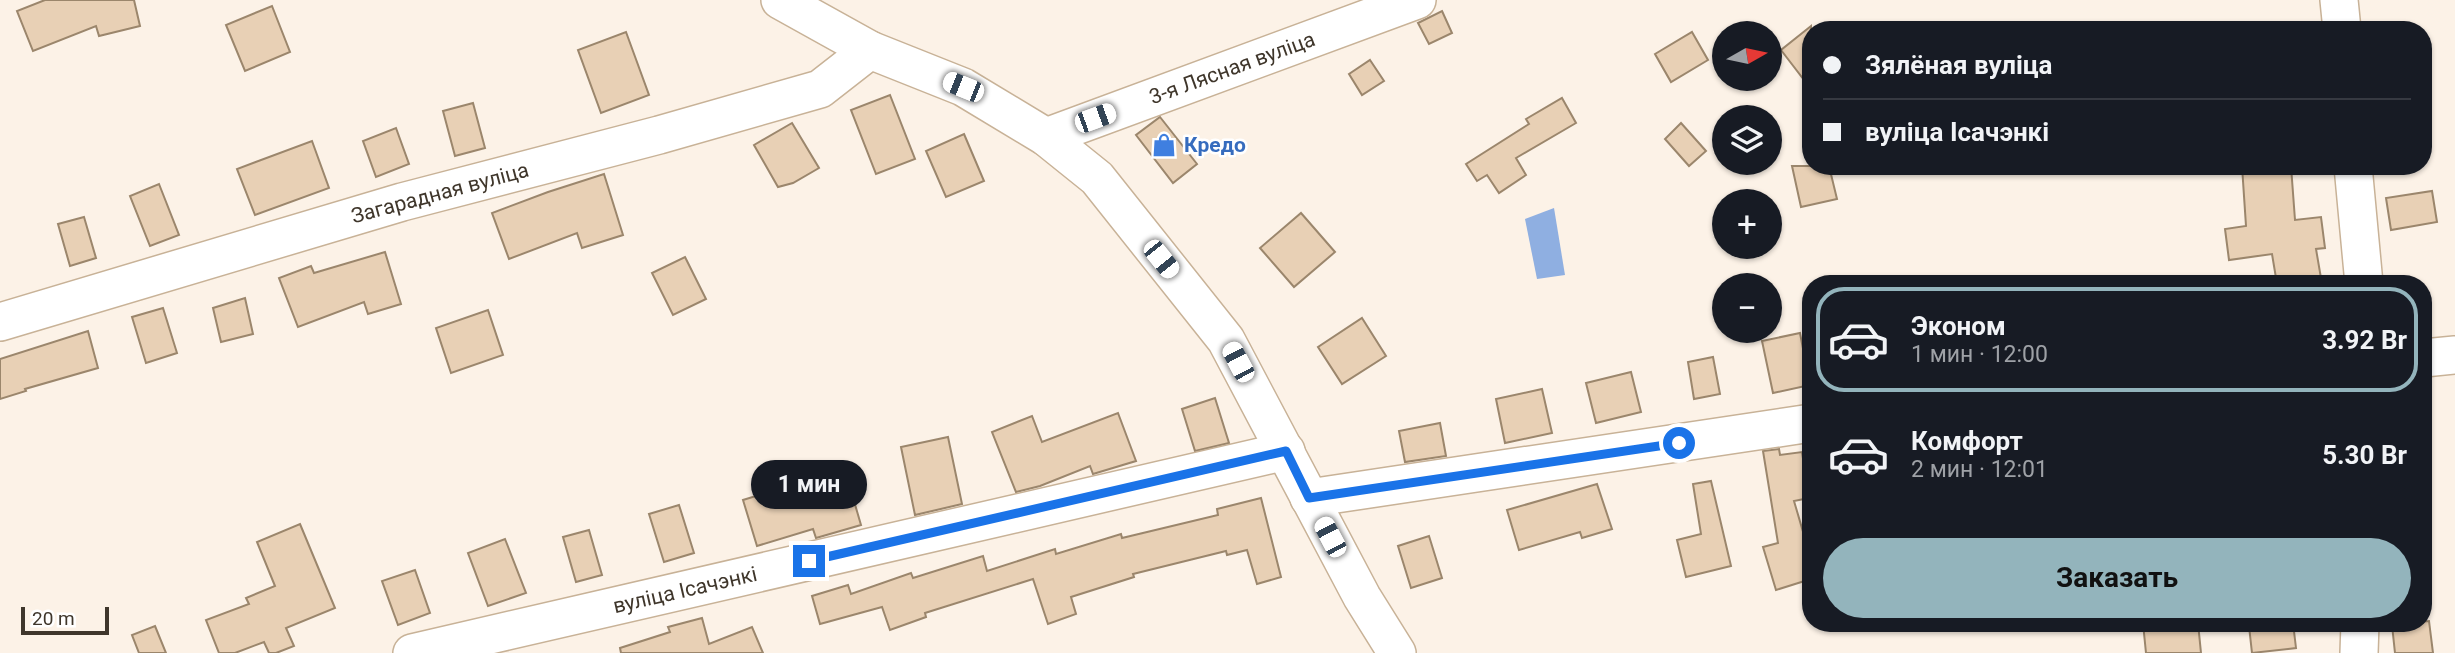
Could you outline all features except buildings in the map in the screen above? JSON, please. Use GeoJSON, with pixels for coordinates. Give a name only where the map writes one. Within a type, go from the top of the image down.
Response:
{"type":"FeatureCollection","features":[{"type":"Feature","properties":{"kind":"street"},"geometry":{"type":"LineString","coordinates":[[780,0],[870,50],[963,87],[1046,137],[1097,178],[1226,340],[1362,597],[1397,653]]}},
{"type":"Feature","properties":{"kind":"street","name":"3-я Лясная вуліца"},"geometry":{"type":"LineString","coordinates":[[1046,137],[1417,0]]}},
{"type":"Feature","properties":{"kind":"street"},"geometry":{"type":"LineString","coordinates":[[2339,0],[2341,21]]}},
{"type":"Feature","properties":{"kind":"street","name":"Загарадная вуліца"},"geometry":{"type":"LineString","coordinates":[[0,322],[401,202],[659,135],[820,89],[870,50]]}},
{"type":"Feature","properties":{"kind":"street"},"geometry":{"type":"LineString","coordinates":[[2354,175],[2363,275]]}},
{"type":"Feature","properties":{"kind":"street"},"geometry":{"type":"LineString","coordinates":[[2432,357],[2455,355]]}},
{"type":"Feature","properties":{"kind":"street"},"geometry":{"type":"LineString","coordinates":[[1309,498],[1802,424]]}},
{"type":"Feature","properties":{"kind":"street","name":"вуліца Ісачэнкі"},"geometry":{"type":"LineString","coordinates":[[412,653],[1286,451]]}},
{"type":"Feature","properties":{"kind":"street"},"geometry":{"type":"LineString","coordinates":[[2359,653],[2360,632]]}},
{"type":"Feature","properties":{"kind":"water"},"geometry":{"type":"Polygon","coordinates":[[[1554,208],[1565,275],[1537,279],[1525,219],[1554,208]]]}},
{"type":"Feature","properties":{"kind":"place","name":"Кредо"},"geometry":{"type":"Point","coordinates":[1164,145]}},
{"type":"Feature","properties":{"kind":"route"},"geometry":{"type":"LineString","coordinates":[[809,561],[1286,451],[1309,498],[1679,443]]}}]}
